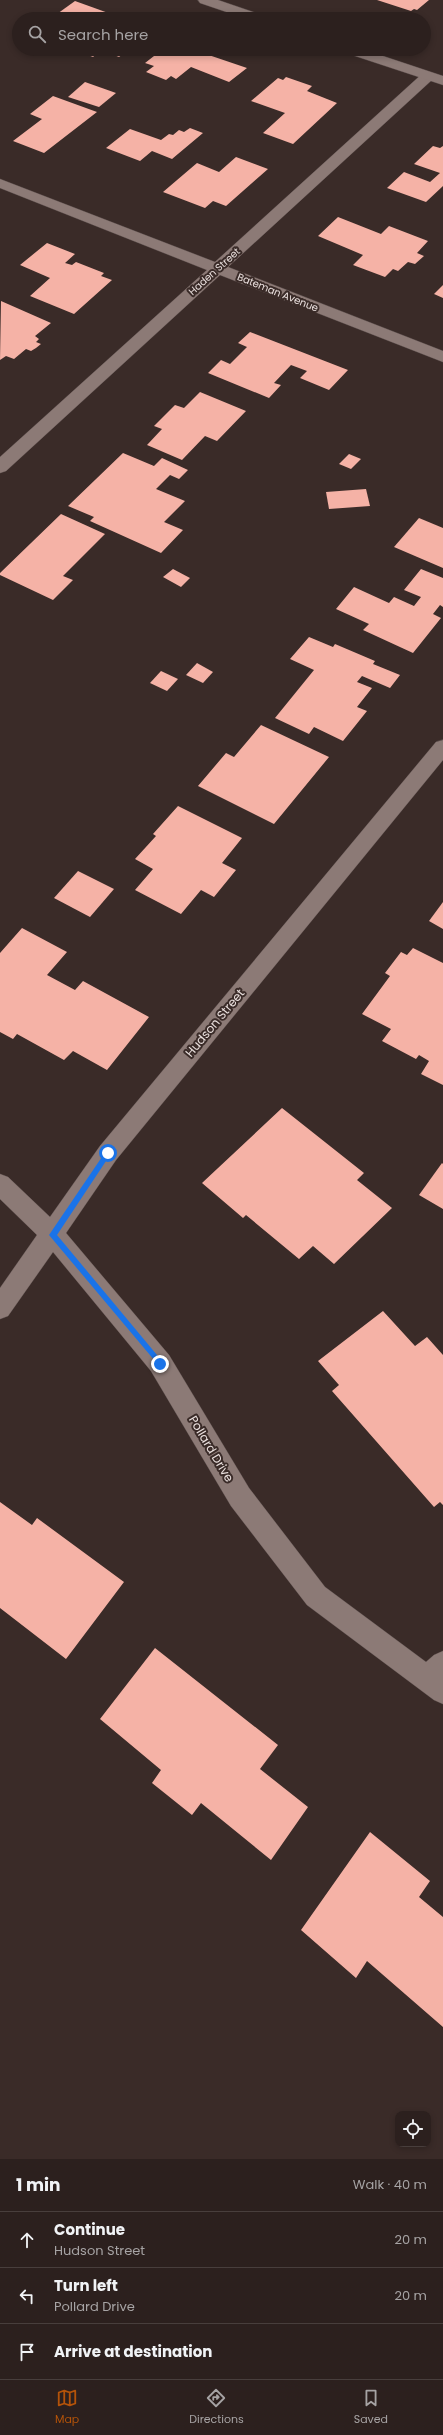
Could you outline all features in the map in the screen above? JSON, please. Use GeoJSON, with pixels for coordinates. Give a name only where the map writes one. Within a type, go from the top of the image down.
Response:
{"type":"FeatureCollection","features":[{"type":"Feature","properties":{"kind":"street"},"geometry":{"type":"LineString","coordinates":[[205,0],[240,12]]}},
{"type":"Feature","properties":{"kind":"street"},"geometry":{"type":"LineString","coordinates":[[369,56],[443,81]]}},
{"type":"Feature","properties":{"kind":"street","name":"Haden Street"},"geometry":{"type":"LineString","coordinates":[[0,466],[428,76]]}},
{"type":"Feature","properties":{"kind":"street","name":"Bateman Avenue"},"geometry":{"type":"LineString","coordinates":[[0,183],[443,357]]}},
{"type":"Feature","properties":{"kind":"street","name":"Hudson Street"},"geometry":{"type":"LineString","coordinates":[[0,1308],[53,1235],[108,1153],[443,747]]}},
{"type":"Feature","properties":{"kind":"street","name":"Pollard Drive"},"geometry":{"type":"LineString","coordinates":[[0,1184],[53,1235],[160,1364],[240,1497],[316,1596],[438,1678]]}},
{"type":"Feature","properties":{"kind":"building"},"geometry":{"type":"Polygon","coordinates":[[[377,0],[429,0],[417,10],[414,9],[411,11],[377,0]]]}},
{"type":"Feature","properties":{"kind":"building"},"geometry":{"type":"Polygon","coordinates":[[[75,1],[106,12],[60,12],[75,1]]]}},
{"type":"Feature","properties":{"kind":"building"},"geometry":{"type":"Polygon","coordinates":[[[154,56],[212,56],[247,68],[229,82],[191,67],[176,79],[171,76],[166,80],[146,72],[154,66],[145,63],[154,56]]]}},
{"type":"Feature","properties":{"kind":"building"},"geometry":{"type":"Polygon","coordinates":[[[286,77],[312,86],[307,91],[337,103],[293,144],[263,133],[285,113],[251,101],[278,78],[283,80],[286,77]]]}},
{"type":"Feature","properties":{"kind":"building"},"geometry":{"type":"Polygon","coordinates":[[[85,82],[116,93],[99,107],[68,97],[85,82]]]}},
{"type":"Feature","properties":{"kind":"building"},"geometry":{"type":"Polygon","coordinates":[[[53,96],[97,112],[44,153],[13,141],[42,119],[30,114],[53,96]]]}},
{"type":"Feature","properties":{"kind":"building"},"geometry":{"type":"Polygon","coordinates":[[[190,128],[203,133],[172,159],[152,151],[140,161],[106,148],[130,129],[161,140],[169,134],[173,135],[179,130],[184,132],[190,128]]]}},
{"type":"Feature","properties":{"kind":"building"},"geometry":{"type":"Polygon","coordinates":[[[433,146],[440,148],[443,146],[443,186],[426,202],[387,188],[404,172],[430,182],[440,173],[414,164],[433,146]]]}},
{"type":"Feature","properties":{"kind":"building"},"geometry":{"type":"Polygon","coordinates":[[[236,157],[268,169],[226,206],[213,201],[205,208],[163,192],[197,163],[219,172],[236,157]]]}},
{"type":"Feature","properties":{"kind":"building"},"geometry":{"type":"Polygon","coordinates":[[[338,217],[381,234],[389,226],[428,241],[417,253],[424,256],[415,264],[408,262],[398,271],[393,269],[385,277],[353,265],[363,255],[318,236],[338,217]]]}},
{"type":"Feature","properties":{"kind":"building"},"geometry":{"type":"Polygon","coordinates":[[[47,243],[75,254],[65,263],[72,265],[76,262],[104,273],[101,276],[112,280],[74,314],[30,296],[50,278],[20,265],[47,243]]]}},
{"type":"Feature","properties":{"kind":"building"},"geometry":{"type":"Polygon","coordinates":[[[443,285],[443,298],[434,294],[443,285]]]}},
{"type":"Feature","properties":{"kind":"building"},"geometry":{"type":"Polygon","coordinates":[[[1,301],[51,323],[35,336],[39,339],[36,342],[41,344],[31,351],[26,349],[14,359],[6,356],[0,360],[1,301]]]}},
{"type":"Feature","properties":{"kind":"building"},"geometry":{"type":"Polygon","coordinates":[[[250,332],[348,370],[329,390],[300,378],[307,371],[291,365],[274,383],[281,385],[269,398],[208,373],[221,360],[230,364],[247,347],[238,343],[250,332]]]}},
{"type":"Feature","properties":{"kind":"building"},"geometry":{"type":"Polygon","coordinates":[[[200,392],[246,411],[217,441],[205,436],[182,460],[147,445],[162,429],[154,426],[175,405],[184,408],[200,392]]]}},
{"type":"Feature","properties":{"kind":"building"},"geometry":{"type":"Polygon","coordinates":[[[123,453],[154,466],[162,458],[188,470],[179,479],[170,475],[156,489],[185,501],[164,522],[183,530],[161,553],[90,521],[94,517],[68,506],[123,453]]]}},
{"type":"Feature","properties":{"kind":"building"},"geometry":{"type":"Polygon","coordinates":[[[349,454],[361,459],[351,469],[339,464],[349,454]]]}},
{"type":"Feature","properties":{"kind":"building"},"geometry":{"type":"Polygon","coordinates":[[[366,489],[370,506],[329,509],[326,492],[366,489]]]}},
{"type":"Feature","properties":{"kind":"building"},"geometry":{"type":"Polygon","coordinates":[[[61,514],[105,534],[63,576],[73,580],[53,600],[0,575],[0,573],[61,514]]]}},
{"type":"Feature","properties":{"kind":"building"},"geometry":{"type":"Polygon","coordinates":[[[419,518],[443,528],[443,568],[394,547],[419,518]]]}},
{"type":"Feature","properties":{"kind":"building"},"geometry":{"type":"Polygon","coordinates":[[[173,569],[190,578],[181,587],[163,577],[173,569]]]}},
{"type":"Feature","properties":{"kind":"building"},"geometry":{"type":"Polygon","coordinates":[[[421,569],[443,578],[443,607],[440,605],[433,614],[441,618],[413,653],[363,630],[369,624],[336,609],[354,587],[389,603],[394,597],[414,606],[421,597],[404,590],[421,569]]]}},
{"type":"Feature","properties":{"kind":"building"},"geometry":{"type":"Polygon","coordinates":[[[309,637],[333,647],[335,644],[375,661],[373,664],[400,675],[390,688],[362,676],[357,682],[372,688],[357,707],[367,711],[343,741],[314,727],[309,734],[275,718],[314,670],[290,659],[309,637]]]}},
{"type":"Feature","properties":{"kind":"building"},"geometry":{"type":"Polygon","coordinates":[[[197,663],[213,672],[203,683],[186,675],[197,663]]]}},
{"type":"Feature","properties":{"kind":"building"},"geometry":{"type":"Polygon","coordinates":[[[161,671],[178,679],[167,691],[150,683],[161,671]]]}},
{"type":"Feature","properties":{"kind":"building"},"geometry":{"type":"Polygon","coordinates":[[[261,725],[329,757],[274,824],[198,786],[226,753],[234,757],[261,725]]]}},
{"type":"Feature","properties":{"kind":"building"},"geometry":{"type":"Polygon","coordinates":[[[178,806],[242,838],[222,863],[236,870],[214,897],[201,890],[181,914],[135,890],[153,869],[135,859],[156,836],[153,834],[178,806]]]}},
{"type":"Feature","properties":{"kind":"building"},"geometry":{"type":"Polygon","coordinates":[[[78,871],[114,889],[90,917],[54,898],[78,871]]]}},
{"type":"Feature","properties":{"kind":"building"},"geometry":{"type":"Polygon","coordinates":[[[443,902],[443,929],[429,921],[443,902]]]}},
{"type":"Feature","properties":{"kind":"building"},"geometry":{"type":"Polygon","coordinates":[[[22,928],[67,952],[47,975],[75,990],[83,981],[149,1017],[107,1070],[73,1051],[64,1060],[17,1034],[13,1039],[0,1032],[0,953],[22,928]]]}},
{"type":"Feature","properties":{"kind":"building"},"geometry":{"type":"Polygon","coordinates":[[[413,948],[443,963],[443,1085],[421,1074],[429,1061],[419,1055],[416,1059],[382,1041],[391,1029],[362,1014],[390,976],[385,973],[401,952],[407,955],[413,948]]]}},
{"type":"Feature","properties":{"kind":"building"},"geometry":{"type":"Polygon","coordinates":[[[282,1108],[364,1173],[357,1180],[392,1208],[334,1264],[313,1246],[299,1259],[246,1215],[243,1218],[202,1183],[282,1108]]]}},
{"type":"Feature","properties":{"kind":"building"},"geometry":{"type":"Polygon","coordinates":[[[442,1163],[443,1164],[443,1209],[419,1195],[442,1163]]]}},
{"type":"Feature","properties":{"kind":"building"},"geometry":{"type":"Polygon","coordinates":[[[383,1311],[415,1346],[427,1337],[443,1355],[443,1505],[440,1502],[434,1507],[332,1391],[339,1385],[318,1361],[383,1311]]]}},
{"type":"Feature","properties":{"kind":"building"},"geometry":{"type":"Polygon","coordinates":[[[0,1502],[32,1525],[37,1518],[124,1582],[66,1659],[0,1608],[0,1502]]]}},
{"type":"Feature","properties":{"kind":"building"},"geometry":{"type":"Polygon","coordinates":[[[155,1648],[278,1745],[260,1769],[308,1807],[271,1860],[201,1803],[192,1815],[152,1783],[161,1770],[100,1719],[155,1648]]]}},
{"type":"Feature","properties":{"kind":"building"},"geometry":{"type":"Polygon","coordinates":[[[370,1832],[430,1881],[419,1897],[443,1917],[443,2027],[367,1961],[356,1978],[301,1930],[370,1832]]]}},
{"type":"Feature","properties":{"kind":"route"},"geometry":{"type":"LineString","coordinates":[[108,1153],[53,1235],[160,1364]]}}]}
